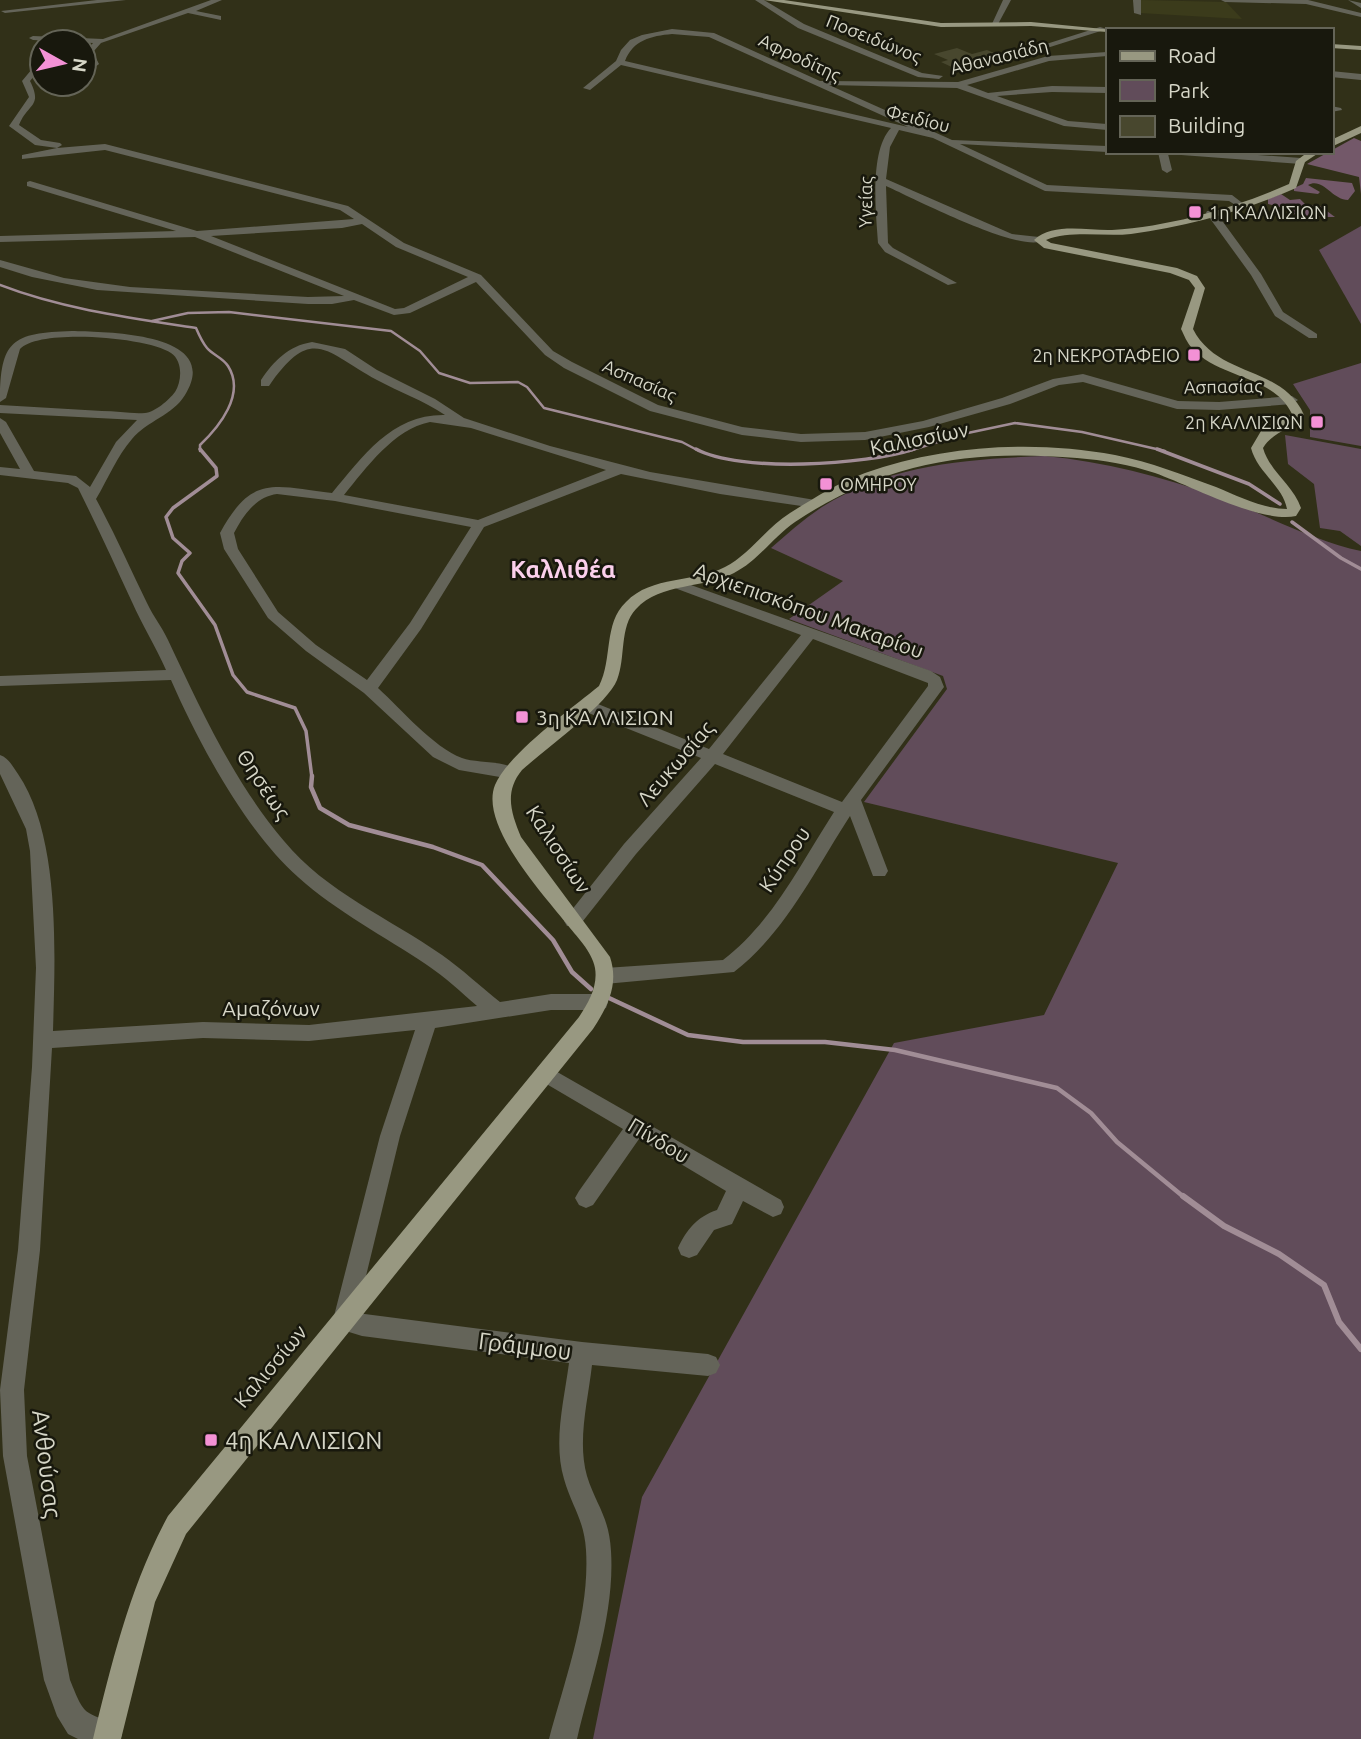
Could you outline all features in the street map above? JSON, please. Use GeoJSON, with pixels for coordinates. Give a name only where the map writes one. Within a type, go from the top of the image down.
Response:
{"type":"FeatureCollection","features":[{"type":"Feature","properties":{"kind":"main road"},"geometry":{"type":"LineString","coordinates":[[768,0],[790,1],[941,25],[994,24],[1106,30]]}},
{"type":"Feature","properties":{"kind":"main road"},"geometry":{"type":"LineString","coordinates":[[1333,46],[1361,48]]}},
{"type":"Feature","properties":{"kind":"main road"},"geometry":{"type":"LineString","coordinates":[[1333,143],[1361,129]]}},
{"type":"Feature","properties":{"kind":"main road"},"geometry":{"type":"LineString","coordinates":[[1292,400],[1271,386],[1211,359],[1195,345],[1187,329],[1200,288],[1193,278],[1173,270],[1048,246],[1039,240],[1049,234],[1150,228],[1240,205],[1293,186],[1301,161],[1312,154]]}},
{"type":"Feature","properties":{"kind":"main road","name":"Καλισσίων"},"geometry":{"type":"LineString","coordinates":[[108,1737],[143,1599],[162,1550],[177,1525],[586,1023],[599,1002],[605,976],[598,953],[529,861],[508,824],[500,796],[511,773],[605,689],[612,676],[618,629],[626,611],[646,594],[731,569],[779,526],[869,476],[919,463],[978,455],[1052,451],[1090,455],[1150,467],[1267,512],[1285,514],[1293,510],[1293,503],[1260,461],[1256,448],[1265,433],[1298,415],[1292,400]]}},
{"type":"Feature","properties":{"kind":"street"},"geometry":{"type":"LineString","coordinates":[[5,0],[5,11]]}},
{"type":"Feature","properties":{"kind":"street"},"geometry":{"type":"LineString","coordinates":[[5,11],[122,0]]}},
{"type":"Feature","properties":{"kind":"street"},"geometry":{"type":"LineString","coordinates":[[98,42],[218,0]]}},
{"type":"Feature","properties":{"kind":"street","name":"Ποσειδώνος"},"geometry":{"type":"LineString","coordinates":[[759,0],[801,26],[921,75],[985,76]]}},
{"type":"Feature","properties":{"kind":"street"},"geometry":{"type":"LineString","coordinates":[[994,24],[1007,0]]}},
{"type":"Feature","properties":{"kind":"street"},"geometry":{"type":"LineString","coordinates":[[1138,0],[1138,13]]}},
{"type":"Feature","properties":{"kind":"street"},"geometry":{"type":"LineString","coordinates":[[1225,0],[1302,1],[1337,11],[1361,14]]}},
{"type":"Feature","properties":{"kind":"street"},"geometry":{"type":"LineString","coordinates":[[1352,0],[1361,6]]}},
{"type":"Feature","properties":{"kind":"street"},"geometry":{"type":"LineString","coordinates":[[5,11],[18,19]]}},
{"type":"Feature","properties":{"kind":"street"},"geometry":{"type":"LineString","coordinates":[[188,11],[218,18]]}},
{"type":"Feature","properties":{"kind":"street"},"geometry":{"type":"LineString","coordinates":[[1025,52],[1106,30]]}},
{"type":"Feature","properties":{"kind":"street","name":"Αφροδίτης"},"geometry":{"type":"LineString","coordinates":[[620,62],[626,48],[645,36],[678,32],[711,35],[936,135]]}},
{"type":"Feature","properties":{"kind":"street","name":"Αθανασιάδη"},"geometry":{"type":"LineString","coordinates":[[814,82],[958,85],[1048,59],[1106,54]]}},
{"type":"Feature","properties":{"kind":"street"},"geometry":{"type":"LineString","coordinates":[[587,89],[620,62]]}},
{"type":"Feature","properties":{"kind":"street","name":"Φειδίου"},"geometry":{"type":"LineString","coordinates":[[620,62],[896,128],[936,135],[1045,188],[1232,198],[1240,205]]}},
{"type":"Feature","properties":{"kind":"street"},"geometry":{"type":"LineString","coordinates":[[1333,74],[1361,77]]}},
{"type":"Feature","properties":{"kind":"street"},"geometry":{"type":"LineString","coordinates":[[958,85],[1067,124],[1106,127]]}},
{"type":"Feature","properties":{"kind":"street"},"geometry":{"type":"LineString","coordinates":[[988,95],[1052,89],[1106,90]]}},
{"type":"Feature","properties":{"kind":"street"},"geometry":{"type":"LineString","coordinates":[[33,98],[16,119],[14,127],[38,144],[85,147]]}},
{"type":"Feature","properties":{"kind":"street","name":"Υγείας"},"geometry":{"type":"LineString","coordinates":[[896,128],[890,131],[885,140],[882,181],[883,243],[885,247],[952,283]]}},
{"type":"Feature","properties":{"kind":"street"},"geometry":{"type":"LineString","coordinates":[[949,141],[1106,149]]}},
{"type":"Feature","properties":{"kind":"street","name":"Ασπασίας"},"geometry":{"type":"LineString","coordinates":[[25,157],[85,147],[125,151],[328,202],[355,214],[400,245],[477,277],[550,353],[568,365],[654,408],[742,431],[802,438],[865,436],[925,424],[1006,401],[1057,382],[1083,378],[1177,405],[1219,406],[1292,400]]}},
{"type":"Feature","properties":{"kind":"street"},"geometry":{"type":"LineString","coordinates":[[1163,154],[1167,170]]}},
{"type":"Feature","properties":{"kind":"street"},"geometry":{"type":"LineString","coordinates":[[1199,154],[1301,161]]}},
{"type":"Feature","properties":{"kind":"street"},"geometry":{"type":"LineString","coordinates":[[882,181],[1010,237],[1039,240]]}},
{"type":"Feature","properties":{"kind":"street"},"geometry":{"type":"LineString","coordinates":[[30,184],[196,234],[400,312],[477,277]]}},
{"type":"Feature","properties":{"kind":"street"},"geometry":{"type":"LineString","coordinates":[[1211,213],[1256,274],[1279,314],[1313,337]]}},
{"type":"Feature","properties":{"kind":"street"},"geometry":{"type":"LineString","coordinates":[[0,239],[196,234],[342,225],[362,221]]}},
{"type":"Feature","properties":{"kind":"street"},"geometry":{"type":"LineString","coordinates":[[0,263],[54,280],[122,290],[340,300],[354,296]]}},
{"type":"Feature","properties":{"kind":"street"},"geometry":{"type":"LineString","coordinates":[[0,398],[15,348],[29,337],[71,334],[121,338],[171,348],[181,356],[186,375],[180,396],[162,412],[135,428],[106,469],[90,498]]}},
{"type":"Feature","properties":{"kind":"street"},"geometry":{"type":"LineString","coordinates":[[265,383],[274,369],[304,347],[337,349],[409,392],[447,408],[462,423]]}},
{"type":"Feature","properties":{"kind":"street"},"geometry":{"type":"LineString","coordinates":[[0,409],[151,417]]}},
{"type":"Feature","properties":{"kind":"street"},"geometry":{"type":"LineString","coordinates":[[335,497],[361,466],[412,422],[430,418],[462,423],[621,469],[738,494],[815,504]]}},
{"type":"Feature","properties":{"kind":"street"},"geometry":{"type":"LineString","coordinates":[[0,422],[29,473]]}},
{"type":"Feature","properties":{"kind":"street"},"geometry":{"type":"LineString","coordinates":[[0,471],[71,480],[106,469]]}},
{"type":"Feature","properties":{"kind":"street"},"geometry":{"type":"LineString","coordinates":[[511,773],[458,764],[399,719],[369,689],[311,648],[273,615],[231,549],[227,533],[235,518],[258,493],[277,490],[335,497],[479,524],[621,469]]}},
{"type":"Feature","properties":{"kind":"street","name":"Θησέως"},"geometry":{"type":"LineString","coordinates":[[71,480],[79,483],[90,498],[176,675],[232,782],[278,846],[305,873],[356,911],[436,961],[497,1011]]}},
{"type":"Feature","properties":{"kind":"street"},"geometry":{"type":"LineString","coordinates":[[369,689],[416,626],[479,524]]}},
{"type":"Feature","properties":{"kind":"street","name":"Αρχιεπισκόπου Μακαρίου"},"geometry":{"type":"LineString","coordinates":[[677,584],[926,675]]}},
{"type":"Feature","properties":{"kind":"street","name":"Λευκωσίας"},"geometry":{"type":"LineString","coordinates":[[573,921],[630,849],[712,757],[810,633]]}},
{"type":"Feature","properties":{"kind":"street"},"geometry":{"type":"LineString","coordinates":[[1,682],[176,675]]}},
{"type":"Feature","properties":{"kind":"street","name":"Κύπρου"},"geometry":{"type":"LineString","coordinates":[[605,976],[727,967],[738,960],[774,916],[848,805],[936,687],[935,681],[926,675]]}},
{"type":"Feature","properties":{"kind":"street"},"geometry":{"type":"LineString","coordinates":[[587,706],[712,757],[848,805],[879,872]]}},
{"type":"Feature","properties":{"kind":"street","name":"Ανθούσας"},"geometry":{"type":"LineString","coordinates":[[0,761],[15,783],[32,819],[39,851],[45,968],[29,1251],[12,1390],[15,1456],[57,1680],[71,1716],[78,1724],[108,1737]]}},
{"type":"Feature","properties":{"kind":"street"},"geometry":{"type":"LineString","coordinates":[[497,1011],[551,1002],[599,1002]]}},
{"type":"Feature","properties":{"kind":"street","name":"Αμαζόνων"},"geometry":{"type":"LineString","coordinates":[[43,1040],[204,1030],[309,1033],[497,1011]]}},
{"type":"Feature","properties":{"kind":"street"},"geometry":{"type":"LineString","coordinates":[[344,1320],[365,1245],[390,1136],[428,1021]]}},
{"type":"Feature","properties":{"kind":"street","name":"Πίνδου"},"geometry":{"type":"LineString","coordinates":[[545,1073],[773,1207]]}},
{"type":"Feature","properties":{"kind":"street"},"geometry":{"type":"LineString","coordinates":[[586,1198],[636,1126]]}},
{"type":"Feature","properties":{"kind":"street"},"geometry":{"type":"LineString","coordinates":[[689,1248],[706,1223],[724,1217],[739,1187]]}},
{"type":"Feature","properties":{"kind":"street","name":"Γράμμου"},"geometry":{"type":"LineString","coordinates":[[344,1320],[362,1325],[582,1353],[708,1365]]}},
{"type":"Feature","properties":{"kind":"street"},"geometry":{"type":"LineString","coordinates":[[564,1739],[597,1601],[599,1552],[595,1520],[576,1480],[570,1450],[582,1353]]}},
{"type":"Feature","properties":{"kind":"shaded area"},"geometry":{"type":"Polygon","coordinates":[[[1141,0],[1226,2],[1242,19],[1140,13],[1141,0]]]}},
{"type":"Feature","properties":{"kind":"shaded area"},"geometry":{"type":"Polygon","coordinates":[[[1354,138],[1361,141],[1361,194],[1359,177],[1307,164],[1325,154],[1333,154],[1333,150],[1354,138]]]}},
{"type":"Feature","properties":{"kind":"shaded area"},"geometry":{"type":"Polygon","coordinates":[[[1306,178],[1352,183],[1355,191],[1348,200],[1337,197],[1323,186],[1313,183],[1308,185],[1320,192],[1318,194],[1294,191],[1306,178]]]}},
{"type":"Feature","properties":{"kind":"shaded area"},"geometry":{"type":"Polygon","coordinates":[[[1281,194],[1290,200],[1300,199],[1306,205],[1320,206],[1335,217],[1297,215],[1268,204],[1268,199],[1281,194]]]}},
{"type":"Feature","properties":{"kind":"green space"},"geometry":{"type":"Polygon","coordinates":[[[1361,226],[1361,324],[1319,250],[1361,226]]]}},
{"type":"Feature","properties":{"kind":"green space"},"geometry":{"type":"Polygon","coordinates":[[[1361,363],[1361,446],[1310,437],[1310,410],[1293,384],[1361,363]]]}},
{"type":"Feature","properties":{"kind":"green space"},"geometry":{"type":"Polygon","coordinates":[[[1285,435],[1361,449],[1361,546],[1340,531],[1320,528],[1314,484],[1288,464],[1285,435]]]}},
{"type":"Feature","properties":{"kind":"green space"},"geometry":{"type":"Polygon","coordinates":[[[1045,456],[1111,466],[1174,482],[1216,496],[1306,534],[1361,551],[1361,1739],[593,1739],[642,1497],[894,1043],[1044,1015],[1118,863],[864,802],[947,689],[943,676],[789,619],[843,581],[771,548],[822,507],[875,481],[958,462],[1045,456]]]}},
{"type":"Feature","properties":{"kind":"building"},"geometry":{"type":"Polygon","coordinates":[[[957,48],[972,54],[987,50],[1004,57],[958,70],[941,62],[948,60],[934,54],[957,48]]]}},
{"type":"Feature","properties":{"kind":"waterway"},"geometry":{"type":"LineString","coordinates":[[0,285],[72,307],[152,321]]}},
{"type":"Feature","properties":{"kind":"waterway"},"geometry":{"type":"LineString","coordinates":[[152,321],[188,313],[229,312],[391,331],[420,351],[439,373],[470,383],[518,382],[527,387],[544,408],[682,442],[699,451]]}},
{"type":"Feature","properties":{"kind":"waterway"},"geometry":{"type":"LineString","coordinates":[[152,321],[196,328],[207,348],[228,366],[233,377],[234,388],[228,409],[200,445],[200,449]]}},
{"type":"Feature","properties":{"kind":"waterway"},"geometry":{"type":"LineString","coordinates":[[909,451],[963,434],[1015,423],[1082,432],[1158,449]]}},
{"type":"Feature","properties":{"kind":"waterway"},"geometry":{"type":"LineString","coordinates":[[200,449],[216,468],[217,476],[173,508],[166,517],[173,538],[190,553],[182,561],[178,573],[215,625],[233,675],[247,692],[295,708],[306,731],[312,777]]}},
{"type":"Feature","properties":{"kind":"waterway"},"geometry":{"type":"LineString","coordinates":[[696,449],[716,457],[772,464],[866,459],[914,449]]}},
{"type":"Feature","properties":{"kind":"waterway"},"geometry":{"type":"LineString","coordinates":[[1158,449],[1165,451]]}},
{"type":"Feature","properties":{"kind":"waterway"},"geometry":{"type":"LineString","coordinates":[[1158,449],[1249,484],[1280,504]]}},
{"type":"Feature","properties":{"kind":"waterway"},"geometry":{"type":"LineString","coordinates":[[1292,522],[1341,558],[1361,569]]}},
{"type":"Feature","properties":{"kind":"waterway"},"geometry":{"type":"LineString","coordinates":[[312,777],[311,787],[320,808],[349,825],[433,847],[482,865],[553,940],[572,972],[591,989]]}},
{"type":"Feature","properties":{"kind":"waterway"},"geometry":{"type":"LineString","coordinates":[[609,998],[688,1035],[743,1042],[825,1042],[895,1050],[1057,1088],[1091,1113],[1117,1142],[1185,1198]]}},
{"type":"Feature","properties":{"kind":"waterway"},"geometry":{"type":"LineString","coordinates":[[1183,1196],[1224,1226],[1279,1254],[1324,1285],[1339,1322],[1361,1349]]}},
{"type":"Feature","properties":{"kind":"place","name":"1η ΚΑΛΛΙΣΙΩΝ"},"geometry":{"type":"Point","coordinates":[1195,212]}},
{"type":"Feature","properties":{"kind":"place","name":"2η ΝΕΚΡΟΤΑΦΕΙΟ"},"geometry":{"type":"Point","coordinates":[1194,355]}},
{"type":"Feature","properties":{"kind":"place","name":"2η ΚΑΛΛΙΣΙΩΝ"},"geometry":{"type":"Point","coordinates":[1317,422]}},
{"type":"Feature","properties":{"kind":"place","name":"ΟΜΗΡΟΥ"},"geometry":{"type":"Point","coordinates":[826,484]}},
{"type":"Feature","properties":{"kind":"place","name":"3η ΚΑΛΛΙΣΙΩΝ"},"geometry":{"type":"Point","coordinates":[522,717]}},
{"type":"Feature","properties":{"kind":"place","name":"4η ΚΑΛΛΙΣΙΩΝ"},"geometry":{"type":"Point","coordinates":[211,1440]}},
{"type":"Feature","properties":{"kind":"district","name":"Καλλιθέα"},"geometry":{"type":"Point","coordinates":[563,569]}}]}
